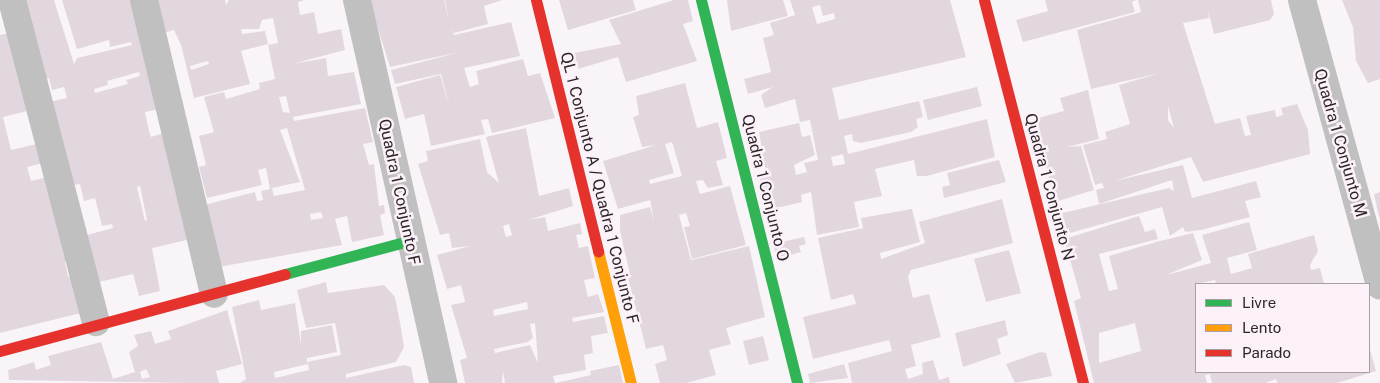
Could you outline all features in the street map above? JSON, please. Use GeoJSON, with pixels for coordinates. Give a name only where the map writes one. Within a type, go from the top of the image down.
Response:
{"type":"FeatureCollection","features":[{"type":"Feature","properties":{"kind":"street"},"geometry":{"type":"LineString","coordinates":[[12,0],[96,322]]}},
{"type":"Feature","properties":{"kind":"street"},"geometry":{"type":"LineString","coordinates":[[144,0],[214,294]]}},
{"type":"Feature","properties":{"kind":"street","name":"Quadra 1 Conjunto F"},"geometry":{"type":"LineString","coordinates":[[357,0],[408,241],[443,383]]}},
{"type":"Feature","properties":{"kind":"street","name":"QL 1 Conjunto A / Quadra 1 Conjunto F"},"geometry":{"type":"LineString","coordinates":[[536,0],[632,383]]}},
{"type":"Feature","properties":{"kind":"street","name":"Quadra 1 Conjunto O"},"geometry":{"type":"LineString","coordinates":[[701,0],[797,383]]}},
{"type":"Feature","properties":{"kind":"street","name":"Quadra 1 Conjunto N"},"geometry":{"type":"LineString","coordinates":[[984,0],[1084,383]]}},
{"type":"Feature","properties":{"kind":"street","name":"Quadra 1 Conjunto M"},"geometry":{"type":"LineString","coordinates":[[1302,0],[1380,286]]}},
{"type":"Feature","properties":{"kind":"street"},"geometry":{"type":"LineString","coordinates":[[0,350],[96,322],[214,294],[408,241]]}},
{"type":"Feature","properties":{"kind":"building"},"geometry":{"type":"Polygon","coordinates":[[[20,0],[54,0],[74,64],[77,58],[132,45],[131,42],[110,47],[109,40],[77,49],[62,0],[137,0],[164,108],[145,112],[149,131],[151,137],[167,132],[191,239],[152,248],[160,291],[139,296],[133,274],[99,282],[87,235],[113,228],[112,224],[102,226],[95,198],[84,201],[80,184],[74,185],[49,102],[67,98],[64,87],[52,90],[49,78],[43,80],[20,0]],[[139,72],[107,81],[108,85],[94,89],[95,93],[128,84],[126,80],[140,76],[139,72]],[[140,186],[137,187],[145,221],[147,220],[140,186]]]}},
{"type":"Feature","properties":{"kind":"building"},"geometry":{"type":"Polygon","coordinates":[[[156,0],[225,0],[226,5],[229,0],[305,0],[298,2],[300,15],[314,12],[318,34],[341,29],[345,50],[292,64],[326,58],[328,76],[354,72],[361,104],[293,117],[294,121],[365,108],[373,142],[363,144],[369,165],[374,164],[379,206],[384,205],[385,213],[380,215],[384,235],[352,242],[347,216],[335,219],[342,245],[213,268],[204,205],[255,192],[257,201],[263,200],[261,191],[270,189],[266,168],[258,170],[262,185],[207,198],[199,167],[206,165],[199,136],[214,132],[204,97],[224,92],[226,99],[260,89],[259,83],[275,79],[268,45],[278,43],[273,18],[262,20],[259,29],[241,29],[242,34],[265,31],[268,44],[241,51],[250,84],[194,98],[181,45],[174,30],[163,33],[156,0]],[[208,61],[190,66],[191,70],[209,64],[208,61]],[[286,96],[279,97],[283,112],[290,113],[286,96]],[[287,128],[280,130],[300,182],[272,188],[274,196],[305,190],[287,128]],[[321,212],[310,214],[311,220],[323,218],[321,212]]]}},
{"type":"Feature","properties":{"kind":"building"},"geometry":{"type":"Polygon","coordinates":[[[369,0],[444,0],[449,21],[445,0],[502,0],[484,6],[488,24],[454,33],[451,25],[454,35],[511,22],[520,56],[464,68],[470,87],[479,84],[476,71],[523,59],[528,76],[540,73],[555,118],[492,133],[488,119],[481,120],[485,134],[431,146],[424,114],[405,119],[396,87],[440,75],[450,108],[441,74],[395,84],[391,70],[460,52],[390,67],[369,0]]]}},
{"type":"Feature","properties":{"kind":"building"},"geometry":{"type":"Polygon","coordinates":[[[559,0],[633,0],[636,10],[568,30],[559,0]]]}},
{"type":"Feature","properties":{"kind":"building"},"geometry":{"type":"Polygon","coordinates":[[[674,0],[688,0],[693,21],[683,24],[697,61],[626,82],[618,57],[578,69],[574,53],[621,44],[609,20],[674,0]]]}},
{"type":"Feature","properties":{"kind":"building"},"geometry":{"type":"Polygon","coordinates":[[[727,0],[783,0],[788,16],[731,31],[727,0]]]}},
{"type":"Feature","properties":{"kind":"building"},"geometry":{"type":"Polygon","coordinates":[[[790,0],[950,0],[966,57],[832,88],[839,120],[919,101],[923,117],[916,119],[918,127],[911,132],[861,143],[853,141],[852,134],[844,136],[848,154],[987,119],[995,157],[927,176],[917,176],[914,160],[875,169],[882,196],[854,202],[859,227],[817,235],[811,192],[801,195],[802,202],[768,210],[759,174],[766,172],[759,132],[799,123],[802,137],[810,135],[815,155],[794,165],[796,175],[807,172],[804,163],[818,160],[810,120],[800,122],[795,99],[765,108],[761,95],[773,87],[748,94],[744,79],[771,72],[763,38],[774,35],[770,23],[795,15],[790,0]],[[820,5],[812,7],[817,24],[835,19],[834,13],[823,16],[820,5]],[[843,154],[831,157],[833,166],[845,164],[843,154]]]}},
{"type":"Feature","properties":{"kind":"building"},"geometry":{"type":"Polygon","coordinates":[[[1045,0],[1136,0],[1132,2],[1135,12],[1023,42],[1016,20],[1048,11],[1045,0]]]}},
{"type":"Feature","properties":{"kind":"building"},"geometry":{"type":"Polygon","coordinates":[[[1138,0],[1271,0],[1274,14],[1270,20],[1214,34],[1208,10],[1209,18],[1183,23],[1215,124],[1240,118],[1245,136],[1251,135],[1246,116],[1275,110],[1276,117],[1283,115],[1281,108],[1297,104],[1308,130],[1310,154],[1203,182],[1191,157],[1114,181],[1183,165],[1192,198],[1256,181],[1261,197],[1245,201],[1250,217],[1201,230],[1185,232],[1183,227],[1170,236],[1162,207],[1063,235],[1058,214],[1169,188],[1174,191],[1172,180],[1099,204],[1096,190],[1104,188],[1102,183],[1095,185],[1083,145],[1107,139],[1105,132],[1130,124],[1119,85],[1160,73],[1091,89],[1077,30],[1141,12],[1138,0]],[[1168,106],[1168,120],[1174,128],[1168,106]]]}},
{"type":"Feature","properties":{"kind":"building"},"geometry":{"type":"Polygon","coordinates":[[[1342,0],[1380,0],[1380,79],[1368,83],[1356,61],[1353,27],[1342,0]]]}},
{"type":"Feature","properties":{"kind":"building"},"geometry":{"type":"Polygon","coordinates":[[[17,31],[29,74],[16,78],[23,80],[31,110],[3,117],[11,150],[41,143],[47,162],[27,167],[31,181],[51,176],[72,260],[65,262],[68,277],[79,274],[89,311],[0,333],[0,35],[17,31]]]}},
{"type":"Feature","properties":{"kind":"building"},"geometry":{"type":"Polygon","coordinates":[[[685,83],[697,128],[718,122],[727,158],[716,161],[723,185],[708,188],[703,180],[696,181],[700,194],[730,186],[746,245],[692,259],[684,227],[690,226],[686,213],[679,215],[691,260],[749,246],[765,317],[726,328],[731,344],[709,350],[716,375],[686,383],[660,383],[655,364],[667,360],[663,345],[646,349],[628,277],[633,276],[630,275],[620,231],[620,215],[650,207],[654,221],[650,200],[618,209],[603,161],[656,145],[642,147],[633,117],[639,115],[636,96],[685,83]],[[672,142],[665,144],[674,173],[649,180],[650,184],[682,176],[672,142]]]}},
{"type":"Feature","properties":{"kind":"building"},"geometry":{"type":"Polygon","coordinates":[[[977,87],[982,106],[928,120],[923,100],[977,87]]]}},
{"type":"Feature","properties":{"kind":"building"},"geometry":{"type":"Polygon","coordinates":[[[1088,90],[1099,139],[1067,147],[1081,146],[1094,190],[1055,202],[1034,119],[1064,111],[1060,98],[1088,90]]]}},
{"type":"Feature","properties":{"kind":"building"},"geometry":{"type":"Polygon","coordinates":[[[526,128],[539,196],[569,188],[573,206],[528,220],[545,217],[548,231],[580,223],[582,234],[576,235],[579,248],[588,246],[595,278],[584,280],[588,297],[598,294],[604,312],[572,318],[573,322],[604,316],[608,333],[591,336],[593,353],[584,355],[586,370],[553,376],[555,383],[505,383],[503,371],[502,383],[465,383],[460,360],[467,358],[451,305],[465,302],[461,285],[447,289],[437,255],[470,246],[452,248],[449,233],[440,235],[418,164],[428,161],[426,151],[480,139],[487,172],[499,183],[486,137],[526,128]],[[509,224],[503,226],[506,237],[512,235],[509,224]],[[527,302],[493,310],[494,316],[528,309],[527,302]],[[535,323],[530,324],[533,338],[528,342],[494,349],[495,353],[530,345],[538,363],[535,323]]]}},
{"type":"Feature","properties":{"kind":"building"},"geometry":{"type":"Polygon","coordinates":[[[999,160],[1006,182],[944,198],[942,187],[950,185],[947,173],[999,160]]]}},
{"type":"Feature","properties":{"kind":"building"},"geometry":{"type":"Polygon","coordinates":[[[1380,192],[1380,217],[1379,217],[1374,194],[1380,192]]]}},
{"type":"Feature","properties":{"kind":"building"},"geometry":{"type":"Polygon","coordinates":[[[1002,199],[1013,243],[911,270],[908,277],[913,298],[929,294],[941,337],[911,345],[916,366],[905,369],[908,379],[923,374],[922,363],[933,360],[939,380],[949,377],[950,383],[852,383],[848,363],[892,351],[889,340],[813,359],[803,317],[856,304],[853,294],[831,300],[818,238],[863,228],[861,218],[912,209],[920,242],[880,253],[881,259],[925,243],[919,222],[1002,199]]]}},
{"type":"Feature","properties":{"kind":"building"},"geometry":{"type":"Polygon","coordinates":[[[1139,216],[1145,232],[1155,229],[1158,239],[1099,254],[1109,291],[1118,289],[1109,256],[1156,242],[1193,233],[1202,260],[1166,275],[1211,263],[1202,235],[1249,222],[1257,250],[1227,258],[1231,274],[1252,268],[1248,254],[1314,235],[1318,251],[1310,265],[1311,270],[1320,268],[1324,283],[1216,283],[1215,280],[1195,283],[1195,373],[1370,373],[1337,383],[1277,383],[1276,379],[1266,383],[1212,383],[1210,374],[1205,375],[1207,383],[1094,383],[1074,301],[1081,298],[1064,239],[1139,216]],[[1135,323],[1099,333],[1099,363],[1141,351],[1135,323]]]}},
{"type":"Feature","properties":{"kind":"building"},"geometry":{"type":"Polygon","coordinates":[[[804,237],[806,244],[799,246],[801,252],[777,259],[773,244],[804,237]]]}},
{"type":"Feature","properties":{"kind":"building"},"geometry":{"type":"Polygon","coordinates":[[[1009,250],[1021,293],[986,302],[974,259],[1009,250]]]}},
{"type":"Feature","properties":{"kind":"building"},"geometry":{"type":"Polygon","coordinates":[[[326,282],[328,293],[384,285],[395,297],[404,347],[396,362],[346,374],[346,378],[404,365],[411,367],[414,383],[240,383],[246,379],[232,307],[259,300],[261,310],[295,303],[301,344],[301,331],[332,325],[337,352],[307,358],[307,362],[341,355],[335,323],[306,328],[297,290],[326,282]],[[308,364],[274,372],[275,378],[309,370],[308,364]]]}},
{"type":"Feature","properties":{"kind":"building"},"geometry":{"type":"Polygon","coordinates":[[[227,310],[242,364],[216,371],[219,383],[9,380],[8,370],[34,362],[36,370],[51,365],[48,356],[101,342],[113,379],[135,372],[129,352],[138,346],[134,335],[151,331],[155,344],[171,339],[168,331],[227,310]],[[146,369],[140,372],[142,379],[150,377],[146,369]]]}},
{"type":"Feature","properties":{"kind":"building"},"geometry":{"type":"Polygon","coordinates":[[[1005,320],[1008,335],[997,339],[1001,354],[963,367],[955,333],[1005,320]]]}},
{"type":"Feature","properties":{"kind":"building"},"geometry":{"type":"Polygon","coordinates":[[[763,336],[769,360],[749,365],[743,341],[763,336]]]}},
{"type":"Feature","properties":{"kind":"building"},"geometry":{"type":"Polygon","coordinates":[[[1370,350],[1376,371],[1370,373],[1370,350]]]}},
{"type":"Feature","properties":{"kind":"building"},"geometry":{"type":"Polygon","coordinates":[[[1040,352],[1046,353],[1052,376],[1015,383],[1006,364],[1040,352]]]}},
{"type":"Feature","properties":{"kind":"building"},"geometry":{"type":"Polygon","coordinates":[[[844,364],[848,378],[810,383],[808,374],[844,364]]]}},
{"type":"Feature","properties":{"kind":"building"},"geometry":{"type":"Polygon","coordinates":[[[619,365],[623,383],[556,383],[591,375],[590,371],[619,365]]]}},
{"type":"Feature","properties":{"kind":"traffic: fast"},"geometry":{"type":"LineString","coordinates":[[701,0],[797,383]]}},
{"type":"Feature","properties":{"kind":"traffic: fast"},"geometry":{"type":"LineString","coordinates":[[285,274],[408,241]]}},
{"type":"Feature","properties":{"kind":"traffic: slow"},"geometry":{"type":"LineString","coordinates":[[598,251],[631,383]]}},
{"type":"Feature","properties":{"kind":"traffic: jam"},"geometry":{"type":"LineString","coordinates":[[536,0],[598,251]]}},
{"type":"Feature","properties":{"kind":"traffic: jam"},"geometry":{"type":"LineString","coordinates":[[984,0],[1083,383]]}},
{"type":"Feature","properties":{"kind":"traffic: jam"},"geometry":{"type":"LineString","coordinates":[[0,351],[285,274]]}}]}
